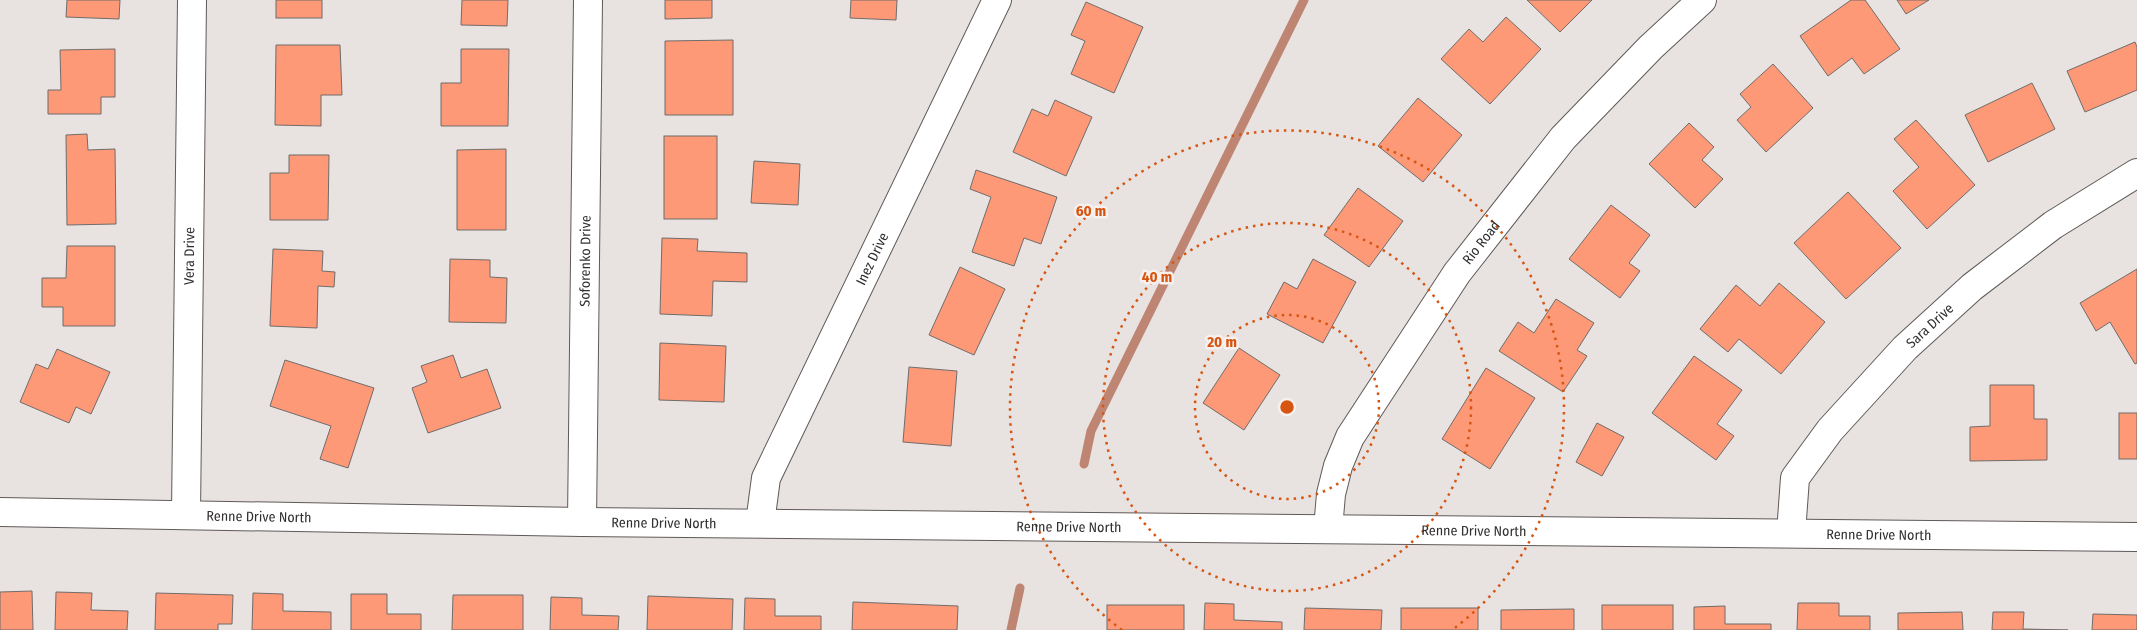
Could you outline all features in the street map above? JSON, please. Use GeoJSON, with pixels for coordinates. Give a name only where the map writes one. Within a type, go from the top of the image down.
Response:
{"type":"FeatureCollection","features":[{"type":"Feature","properties":{"kind":"street","name":"Vera Drive"},"geometry":{"type":"LineString","coordinates":[[186,514],[192,0]]}},
{"type":"Feature","properties":{"kind":"street","name":"Soforenko Drive"},"geometry":{"type":"LineString","coordinates":[[582,522],[588,0]]}},
{"type":"Feature","properties":{"kind":"street","name":"Inez Drive"},"geometry":{"type":"LineString","coordinates":[[760,523],[766,478],[997,0]]}},
{"type":"Feature","properties":{"kind":"street","name":"Rio Road"},"geometry":{"type":"LineString","coordinates":[[1328,529],[1331,494],[1338,466],[1350,437],[1456,273],[1564,138],[1652,47],[1702,0]]}},
{"type":"Feature","properties":{"kind":"street","name":"Sara Drive"},"geometry":{"type":"LineString","coordinates":[[1790,533],[1795,478],[1830,430],[1905,348],[1972,287],[2053,226],[2137,173]]}},
{"type":"Feature","properties":{"kind":"street","name":"Renne Drive North"},"geometry":{"type":"LineString","coordinates":[[0,512],[582,522],[2137,537]]}},
{"type":"Feature","properties":{"kind":"building"},"geometry":{"type":"Polygon","coordinates":[[[67,0],[120,0],[119,19],[66,17],[67,0]]]}},
{"type":"Feature","properties":{"kind":"building"},"geometry":{"type":"Polygon","coordinates":[[[276,0],[322,0],[322,18],[276,18],[276,0]]]}},
{"type":"Feature","properties":{"kind":"building"},"geometry":{"type":"Polygon","coordinates":[[[462,0],[508,0],[507,26],[461,25],[462,0]]]}},
{"type":"Feature","properties":{"kind":"building"},"geometry":{"type":"Polygon","coordinates":[[[665,0],[712,0],[712,18],[665,19],[665,0]]]}},
{"type":"Feature","properties":{"kind":"building"},"geometry":{"type":"Polygon","coordinates":[[[851,0],[897,0],[896,20],[850,18],[851,0]]]}},
{"type":"Feature","properties":{"kind":"building"},"geometry":{"type":"Polygon","coordinates":[[[1527,0],[1592,0],[1560,32],[1527,0]]]}},
{"type":"Feature","properties":{"kind":"building"},"geometry":{"type":"Polygon","coordinates":[[[1851,0],[1865,0],[1900,49],[1864,74],[1852,58],[1828,76],[1800,36],[1851,0]]]}},
{"type":"Feature","properties":{"kind":"building"},"geometry":{"type":"Polygon","coordinates":[[[1897,0],[1929,0],[1906,14],[1897,0]]]}},
{"type":"Feature","properties":{"kind":"building"},"geometry":{"type":"Polygon","coordinates":[[[1086,2],[1143,27],[1114,93],[1071,74],[1085,41],[1071,35],[1086,2]]]}},
{"type":"Feature","properties":{"kind":"building"},"geometry":{"type":"Polygon","coordinates":[[[1506,17],[1541,49],[1490,104],[1441,59],[1469,29],[1483,42],[1506,17]]]}},
{"type":"Feature","properties":{"kind":"building"},"geometry":{"type":"Polygon","coordinates":[[[733,40],[733,115],[665,115],[665,41],[733,40]]]}},
{"type":"Feature","properties":{"kind":"building"},"geometry":{"type":"Polygon","coordinates":[[[2135,42],[2137,47],[2137,90],[2085,112],[2067,71],[2135,42]]]}},
{"type":"Feature","properties":{"kind":"building"},"geometry":{"type":"Polygon","coordinates":[[[276,45],[340,45],[342,95],[321,95],[321,126],[275,125],[276,45]]]}},
{"type":"Feature","properties":{"kind":"building"},"geometry":{"type":"Polygon","coordinates":[[[115,49],[115,97],[101,97],[101,114],[48,114],[48,90],[61,90],[60,50],[115,49]]]}},
{"type":"Feature","properties":{"kind":"building"},"geometry":{"type":"Polygon","coordinates":[[[461,49],[509,49],[508,126],[441,126],[441,83],[461,83],[461,49]]]}},
{"type":"Feature","properties":{"kind":"building"},"geometry":{"type":"Polygon","coordinates":[[[1773,64],[1813,108],[1766,152],[1737,120],[1751,107],[1740,94],[1773,64]]]}},
{"type":"Feature","properties":{"kind":"building"},"geometry":{"type":"Polygon","coordinates":[[[2032,83],[2055,129],[1988,162],[1965,115],[2032,83]]]}},
{"type":"Feature","properties":{"kind":"building"},"geometry":{"type":"Polygon","coordinates":[[[1418,98],[1462,135],[1423,182],[1378,146],[1418,98]]]}},
{"type":"Feature","properties":{"kind":"building"},"geometry":{"type":"Polygon","coordinates":[[[1055,100],[1092,117],[1066,176],[1013,152],[1032,109],[1048,116],[1055,100]]]}},
{"type":"Feature","properties":{"kind":"building"},"geometry":{"type":"Polygon","coordinates":[[[1916,120],[1975,185],[1927,229],[1893,191],[1919,167],[1894,139],[1916,120]]]}},
{"type":"Feature","properties":{"kind":"building"},"geometry":{"type":"Polygon","coordinates":[[[1689,123],[1714,147],[1702,160],[1723,179],[1695,208],[1649,164],[1689,123]]]}},
{"type":"Feature","properties":{"kind":"building"},"geometry":{"type":"Polygon","coordinates":[[[87,134],[88,150],[115,149],[116,224],[67,225],[66,135],[87,134]]]}},
{"type":"Feature","properties":{"kind":"building"},"geometry":{"type":"Polygon","coordinates":[[[664,136],[717,136],[717,219],[664,219],[664,136]]]}},
{"type":"Feature","properties":{"kind":"building"},"geometry":{"type":"Polygon","coordinates":[[[506,149],[506,230],[457,230],[457,150],[506,149]]]}},
{"type":"Feature","properties":{"kind":"building"},"geometry":{"type":"Polygon","coordinates":[[[289,155],[329,155],[328,220],[270,220],[270,173],[289,173],[289,155]]]}},
{"type":"Feature","properties":{"kind":"building"},"geometry":{"type":"Polygon","coordinates":[[[754,161],[800,164],[798,205],[751,203],[754,161]]]}},
{"type":"Feature","properties":{"kind":"building"},"geometry":{"type":"Polygon","coordinates":[[[976,170],[1057,197],[1041,244],[1024,238],[1014,266],[972,252],[991,197],[970,189],[976,170]]]}},
{"type":"Feature","properties":{"kind":"building"},"geometry":{"type":"Polygon","coordinates":[[[1358,188],[1403,221],[1369,267],[1324,235],[1358,188]]]}},
{"type":"Feature","properties":{"kind":"building"},"geometry":{"type":"Polygon","coordinates":[[[1848,192],[1901,248],[1846,299],[1794,243],[1848,192]]]}},
{"type":"Feature","properties":{"kind":"building"},"geometry":{"type":"Polygon","coordinates":[[[1611,205],[1650,235],[1629,263],[1640,271],[1620,298],[1569,259],[1611,205]]]}},
{"type":"Feature","properties":{"kind":"building"},"geometry":{"type":"Polygon","coordinates":[[[662,238],[698,239],[697,251],[747,253],[747,282],[713,281],[712,316],[660,314],[662,238]]]}},
{"type":"Feature","properties":{"kind":"building"},"geometry":{"type":"Polygon","coordinates":[[[67,246],[115,246],[115,326],[63,326],[63,307],[42,307],[42,278],[66,278],[67,246]]]}},
{"type":"Feature","properties":{"kind":"building"},"geometry":{"type":"Polygon","coordinates":[[[273,249],[323,251],[322,271],[335,272],[334,287],[318,286],[317,328],[270,326],[273,249]]]}},
{"type":"Feature","properties":{"kind":"building"},"geometry":{"type":"Polygon","coordinates":[[[450,259],[490,260],[490,277],[507,278],[506,323],[449,322],[450,259]]]}},
{"type":"Feature","properties":{"kind":"building"},"geometry":{"type":"Polygon","coordinates":[[[1313,259],[1356,282],[1323,343],[1267,314],[1284,282],[1297,289],[1313,259]]]}},
{"type":"Feature","properties":{"kind":"building"},"geometry":{"type":"Polygon","coordinates":[[[960,267],[1005,289],[974,355],[929,335],[960,267]]]}},
{"type":"Feature","properties":{"kind":"building"},"geometry":{"type":"Polygon","coordinates":[[[2137,269],[2137,363],[2135,364],[2110,322],[2096,331],[2080,303],[2137,269]]]}},
{"type":"Feature","properties":{"kind":"building"},"geometry":{"type":"Polygon","coordinates":[[[1779,283],[1825,322],[1781,374],[1739,339],[1728,352],[1700,329],[1736,285],[1760,306],[1779,283]]]}},
{"type":"Feature","properties":{"kind":"building"},"geometry":{"type":"Polygon","coordinates":[[[1556,299],[1594,323],[1577,350],[1587,356],[1563,392],[1499,351],[1518,322],[1534,333],[1556,299]]]}},
{"type":"Feature","properties":{"kind":"building"},"geometry":{"type":"Polygon","coordinates":[[[660,343],[726,346],[724,402],[659,400],[660,343]]]}},
{"type":"Feature","properties":{"kind":"building"},"geometry":{"type":"Polygon","coordinates":[[[1239,348],[1280,375],[1244,430],[1203,403],[1239,348]]]}},
{"type":"Feature","properties":{"kind":"building"},"geometry":{"type":"Polygon","coordinates":[[[57,349],[110,372],[91,414],[76,407],[69,423],[20,402],[36,364],[48,369],[57,349]]]}},
{"type":"Feature","properties":{"kind":"building"},"geometry":{"type":"Polygon","coordinates":[[[453,355],[461,378],[487,369],[501,408],[428,433],[412,388],[427,382],[421,366],[453,355]]]}},
{"type":"Feature","properties":{"kind":"building"},"geometry":{"type":"Polygon","coordinates":[[[1694,356],[1742,390],[1717,424],[1734,436],[1716,460],[1652,413],[1694,356]]]}},
{"type":"Feature","properties":{"kind":"building"},"geometry":{"type":"Polygon","coordinates":[[[285,360],[374,388],[348,468],[320,459],[331,426],[270,406],[285,360]]]}},
{"type":"Feature","properties":{"kind":"building"},"geometry":{"type":"Polygon","coordinates":[[[909,367],[957,371],[951,446],[903,442],[909,367]]]}},
{"type":"Feature","properties":{"kind":"building"},"geometry":{"type":"Polygon","coordinates":[[[1486,368],[1535,398],[1490,469],[1442,439],[1486,368]]]}},
{"type":"Feature","properties":{"kind":"building"},"geometry":{"type":"Polygon","coordinates":[[[1990,385],[2034,385],[2034,419],[2047,419],[2047,460],[1970,461],[1970,427],[1990,426],[1990,385]]]}},
{"type":"Feature","properties":{"kind":"building"},"geometry":{"type":"Polygon","coordinates":[[[2119,413],[2137,413],[2137,459],[2119,459],[2119,413]]]}},
{"type":"Feature","properties":{"kind":"building"},"geometry":{"type":"Polygon","coordinates":[[[1597,423],[1624,437],[1602,476],[1576,462],[1597,423]]]}},
{"type":"Feature","properties":{"kind":"building"},"geometry":{"type":"Polygon","coordinates":[[[32,591],[33,630],[0,630],[0,592],[32,591]]]}},
{"type":"Feature","properties":{"kind":"building"},"geometry":{"type":"Polygon","coordinates":[[[56,592],[92,593],[91,610],[128,611],[127,630],[55,630],[56,592]]]}},
{"type":"Feature","properties":{"kind":"building"},"geometry":{"type":"Polygon","coordinates":[[[156,593],[233,595],[232,624],[218,624],[218,630],[155,630],[156,593]]]}},
{"type":"Feature","properties":{"kind":"building"},"geometry":{"type":"Polygon","coordinates":[[[253,593],[283,594],[283,611],[331,612],[331,630],[252,630],[253,593]]]}},
{"type":"Feature","properties":{"kind":"building"},"geometry":{"type":"Polygon","coordinates":[[[351,594],[387,594],[387,614],[421,614],[421,630],[351,630],[351,594]]]}},
{"type":"Feature","properties":{"kind":"building"},"geometry":{"type":"Polygon","coordinates":[[[453,595],[523,595],[523,630],[452,630],[453,595]]]}},
{"type":"Feature","properties":{"kind":"building"},"geometry":{"type":"Polygon","coordinates":[[[648,596],[733,599],[732,630],[647,630],[648,596]]]}},
{"type":"Feature","properties":{"kind":"building"},"geometry":{"type":"Polygon","coordinates":[[[551,597],[582,598],[582,615],[619,616],[618,630],[550,630],[551,597]]]}},
{"type":"Feature","properties":{"kind":"building"},"geometry":{"type":"Polygon","coordinates":[[[745,598],[775,599],[775,616],[821,616],[821,630],[744,630],[745,598]]]}},
{"type":"Feature","properties":{"kind":"building"},"geometry":{"type":"Polygon","coordinates":[[[853,602],[958,606],[957,630],[852,630],[853,602]]]}},
{"type":"Feature","properties":{"kind":"building"},"geometry":{"type":"Polygon","coordinates":[[[1205,603],[1234,604],[1234,620],[1282,622],[1282,630],[1204,630],[1205,603]]]}},
{"type":"Feature","properties":{"kind":"building"},"geometry":{"type":"Polygon","coordinates":[[[1798,603],[1839,603],[1839,616],[1870,616],[1870,630],[1797,630],[1798,603]]]}},
{"type":"Feature","properties":{"kind":"building"},"geometry":{"type":"Polygon","coordinates":[[[1107,605],[1184,605],[1184,630],[1107,630],[1107,605]]]}},
{"type":"Feature","properties":{"kind":"building"},"geometry":{"type":"Polygon","coordinates":[[[1602,605],[1673,605],[1673,630],[1602,630],[1602,605]]]}},
{"type":"Feature","properties":{"kind":"building"},"geometry":{"type":"Polygon","coordinates":[[[1725,606],[1725,624],[1771,624],[1771,630],[1694,630],[1694,607],[1725,606]]]}},
{"type":"Feature","properties":{"kind":"building"},"geometry":{"type":"Polygon","coordinates":[[[1305,608],[1382,610],[1381,630],[1304,630],[1305,608]]]}},
{"type":"Feature","properties":{"kind":"building"},"geometry":{"type":"Polygon","coordinates":[[[1401,608],[1478,608],[1478,630],[1401,630],[1401,608]]]}},
{"type":"Feature","properties":{"kind":"building"},"geometry":{"type":"Polygon","coordinates":[[[1574,609],[1574,630],[1501,630],[1501,610],[1574,609]]]}},
{"type":"Feature","properties":{"kind":"building"},"geometry":{"type":"Polygon","coordinates":[[[1962,612],[1963,630],[1898,630],[1898,613],[1962,612]]]}},
{"type":"Feature","properties":{"kind":"building"},"geometry":{"type":"Polygon","coordinates":[[[1993,612],[2024,612],[2023,629],[2068,630],[1992,630],[1993,612]]]}},
{"type":"Feature","properties":{"kind":"building"},"geometry":{"type":"Polygon","coordinates":[[[2093,614],[2137,615],[2137,630],[2092,630],[2093,614]]]}},
{"type":"Feature","properties":{"kind":"waterway"},"geometry":{"type":"LineString","coordinates":[[1084,464],[1091,431],[1304,0]]}},
{"type":"Feature","properties":{"kind":"waterway"},"geometry":{"type":"LineString","coordinates":[[1011,630],[1020,588]]}}]}
